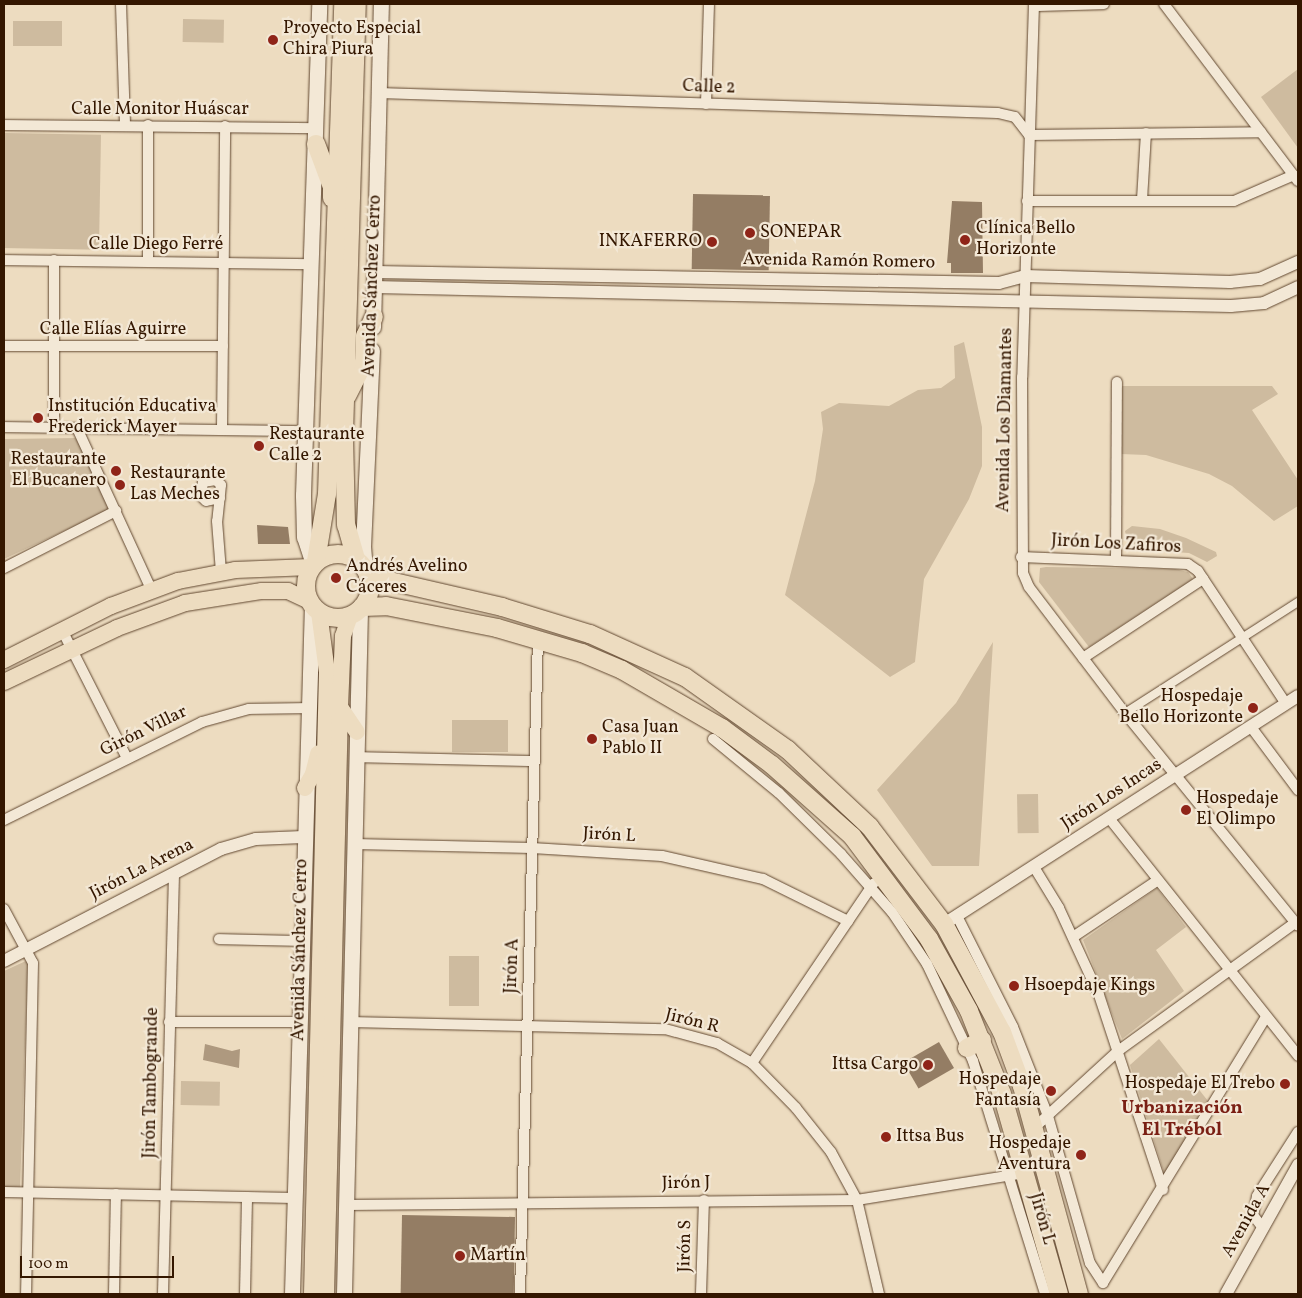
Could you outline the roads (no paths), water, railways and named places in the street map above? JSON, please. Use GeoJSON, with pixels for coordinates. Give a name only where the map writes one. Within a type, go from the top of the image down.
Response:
{"type":"FeatureCollection","features":[{"type":"Feature","properties":{"kind":"highway","name":"Avenida Sánchez Cerro"},"geometry":{"type":"LineString","coordinates":[[314,564],[327,494],[338,230],[343,4]]}},
{"type":"Feature","properties":{"kind":"highway","name":"Avenida Sánchez Cerro"},"geometry":{"type":"LineString","coordinates":[[357,4],[344,401],[346,525],[363,568]]}},
{"type":"Feature","properties":{"kind":"highway"},"geometry":{"type":"LineString","coordinates":[[316,136],[332,187],[332,216],[338,230]]}},
{"type":"Feature","properties":{"kind":"highway"},"geometry":{"type":"LineString","coordinates":[[344,401],[364,363],[365,336],[374,317]]}},
{"type":"Feature","properties":{"kind":"highway"},"geometry":{"type":"LineString","coordinates":[[1059,1294],[975,1044],[968,1011],[929,938],[882,872],[816,802],[629,674],[538,639],[457,618],[386,606],[357,611],[334,618],[313,606],[305,586],[314,564],[332,554],[363,568],[461,599],[502,607],[590,634],[685,677],[732,706],[831,788],[950,920],[1013,1059],[1034,1128],[1079,1294]]}},
{"type":"Feature","properties":{"kind":"highway"},"geometry":{"type":"LineString","coordinates":[[357,611],[370,592],[363,568]]}},
{"type":"Feature","properties":{"kind":"highway"},"geometry":{"type":"LineString","coordinates":[[457,618],[461,599]]}},
{"type":"Feature","properties":{"kind":"highway"},"geometry":{"type":"LineString","coordinates":[[717,733],[732,706]]}},
{"type":"Feature","properties":{"kind":"highway"},"geometry":{"type":"LineString","coordinates":[[882,872],[896,858]]}},
{"type":"Feature","properties":{"kind":"highway"},"geometry":{"type":"LineString","coordinates":[[968,1011],[987,1000]]}},
{"type":"Feature","properties":{"kind":"main road"},"geometry":{"type":"LineString","coordinates":[[4,660],[62,630],[151,589],[221,572],[314,564],[304,537],[309,264],[316,136],[319,4]]}},
{"type":"Feature","properties":{"kind":"main road","name":"Avenida Sánchez Cerro"},"geometry":{"type":"LineString","coordinates":[[363,568],[374,317],[381,4]]}},
{"type":"Feature","properties":{"kind":"main road"},"geometry":{"type":"LineString","coordinates":[[4,682],[71,648],[154,613],[210,597],[288,591],[313,606]]}},
{"type":"Feature","properties":{"kind":"main road","name":"Avenida Sánchez Cerro"},"geometry":{"type":"LineString","coordinates":[[292,1294],[304,788],[313,606]]}},
{"type":"Feature","properties":{"kind":"main road","name":"Avenida Sánchez Cerro"},"geometry":{"type":"LineString","coordinates":[[312,1294],[326,672],[313,606]]}},
{"type":"Feature","properties":{"kind":"main road"},"geometry":{"type":"LineString","coordinates":[[344,1294],[357,732],[357,611]]}},
{"type":"Feature","properties":{"kind":"main road","name":"Avenida Sánchez Cerro"},"geometry":{"type":"LineString","coordinates":[[326,1294],[343,636],[357,611]]}},
{"type":"Feature","properties":{"kind":"main road"},"geometry":{"type":"LineString","coordinates":[[340,707],[357,732]]}},
{"type":"Feature","properties":{"kind":"main road"},"geometry":{"type":"LineString","coordinates":[[304,788],[325,739]]}},
{"type":"Feature","properties":{"kind":"street"},"geometry":{"type":"LineString","coordinates":[[121,4],[125,125]]}},
{"type":"Feature","properties":{"kind":"street"},"geometry":{"type":"LineString","coordinates":[[706,104],[710,4]]}},
{"type":"Feature","properties":{"kind":"street"},"geometry":{"type":"LineString","coordinates":[[1034,5],[1104,4]]}},
{"type":"Feature","properties":{"kind":"street"},"geometry":{"type":"LineString","coordinates":[[1027,201],[1234,201],[1296,178],[1164,4]]}},
{"type":"Feature","properties":{"kind":"street","name":"Avenida Los Diamantes"},"geometry":{"type":"LineString","coordinates":[[1034,5],[1024,299],[1021,557],[1029,588],[1178,780]]}},
{"type":"Feature","properties":{"kind":"street","name":"Calle 2"},"geometry":{"type":"LineString","coordinates":[[379,93],[998,113],[1015,117],[1029,135]]}},
{"type":"Feature","properties":{"kind":"street","name":"Calle Monitor Huáscar"},"geometry":{"type":"LineString","coordinates":[[4,125],[225,126],[316,136]]}},
{"type":"Feature","properties":{"kind":"street"},"geometry":{"type":"LineString","coordinates":[[148,125],[148,261]]}},
{"type":"Feature","properties":{"kind":"street"},"geometry":{"type":"LineString","coordinates":[[222,428],[225,126]]}},
{"type":"Feature","properties":{"kind":"street"},"geometry":{"type":"LineString","coordinates":[[1029,135],[1261,132]]}},
{"type":"Feature","properties":{"kind":"street"},"geometry":{"type":"LineString","coordinates":[[1142,200],[1146,133]]}},
{"type":"Feature","properties":{"kind":"street","name":"Calle Diego Ferré"},"geometry":{"type":"LineString","coordinates":[[4,260],[223,261],[309,264]]}},
{"type":"Feature","properties":{"kind":"street"},"geometry":{"type":"LineString","coordinates":[[54,260],[54,428]]}},
{"type":"Feature","properties":{"kind":"street","name":"Avenida Ramón Romero"},"geometry":{"type":"LineString","coordinates":[[374,280],[999,282],[1025,276],[1230,282],[1260,279],[1298,262]]}},
{"type":"Feature","properties":{"kind":"street","name":"Avenida Ramón Romero"},"geometry":{"type":"LineString","coordinates":[[374,280],[811,295],[1024,299],[1231,306],[1264,303],[1298,286]]}},
{"type":"Feature","properties":{"kind":"street"},"geometry":{"type":"LineString","coordinates":[[811,280],[811,295]]}},
{"type":"Feature","properties":{"kind":"street"},"geometry":{"type":"LineString","coordinates":[[838,295],[839,280]]}},
{"type":"Feature","properties":{"kind":"street","name":"Calle Elías Aguirre"},"geometry":{"type":"LineString","coordinates":[[4,346],[223,346]]}},
{"type":"Feature","properties":{"kind":"street"},"geometry":{"type":"LineString","coordinates":[[1116,560],[1117,382]]}},
{"type":"Feature","properties":{"kind":"street"},"geometry":{"type":"LineString","coordinates":[[4,427],[222,428],[305,431]]}},
{"type":"Feature","properties":{"kind":"street"},"geometry":{"type":"LineString","coordinates":[[77,428],[151,589]]}},
{"type":"Feature","properties":{"kind":"street"},"geometry":{"type":"LineString","coordinates":[[220,498],[221,572]]}},
{"type":"Feature","properties":{"kind":"street"},"geometry":{"type":"LineString","coordinates":[[4,568],[116,511]]}},
{"type":"Feature","properties":{"kind":"street","name":"Jirón Los Zafiros"},"geometry":{"type":"LineString","coordinates":[[1021,557],[1188,564],[1203,579],[1286,704]]}},
{"type":"Feature","properties":{"kind":"street"},"geometry":{"type":"LineString","coordinates":[[1083,658],[1203,579]]}},
{"type":"Feature","properties":{"kind":"street"},"geometry":{"type":"LineString","coordinates":[[1125,713],[1298,602]]}},
{"type":"Feature","properties":{"kind":"street"},"geometry":{"type":"LineString","coordinates":[[62,630],[127,758]]}},
{"type":"Feature","properties":{"kind":"street","name":"Jirón A"},"geometry":{"type":"LineString","coordinates":[[520,1294],[538,639]]}},
{"type":"Feature","properties":{"kind":"street","name":"Jirón Los Incas"},"geometry":{"type":"LineString","coordinates":[[950,920],[1109,818],[1178,780],[1251,727],[1298,696]]}},
{"type":"Feature","properties":{"kind":"street","name":"Girón Villar"},"geometry":{"type":"LineString","coordinates":[[4,820],[127,758],[226,714],[307,708]]}},
{"type":"Feature","properties":{"kind":"street"},"geometry":{"type":"LineString","coordinates":[[1251,727],[1298,790]]}},
{"type":"Feature","properties":{"kind":"street"},"geometry":{"type":"LineString","coordinates":[[717,733],[813,824],[871,888],[923,957],[975,1044]]}},
{"type":"Feature","properties":{"kind":"street"},"geometry":{"type":"LineString","coordinates":[[356,757],[535,761]]}},
{"type":"Feature","properties":{"kind":"street"},"geometry":{"type":"LineString","coordinates":[[1034,1128],[1118,1051],[1295,922],[1178,780]]}},
{"type":"Feature","properties":{"kind":"street"},"geometry":{"type":"LineString","coordinates":[[1109,818],[1298,1056]]}},
{"type":"Feature","properties":{"kind":"street","name":"Jirón La Arena"},"geometry":{"type":"LineString","coordinates":[[4,961],[238,842],[304,837]]}},
{"type":"Feature","properties":{"kind":"street","name":"Jirón L"},"geometry":{"type":"LineString","coordinates":[[354,844],[532,848],[662,856],[711,865],[763,879],[848,921]]}},
{"type":"Feature","properties":{"kind":"street"},"geometry":{"type":"LineString","coordinates":[[1034,867],[1072,937],[1100,995],[1163,1190]]}},
{"type":"Feature","properties":{"kind":"street"},"geometry":{"type":"LineString","coordinates":[[752,1063],[882,872]]}},
{"type":"Feature","properties":{"kind":"street","name":"Jirón Tambogrande"},"geometry":{"type":"LineString","coordinates":[[163,1294],[174,873]]}},
{"type":"Feature","properties":{"kind":"street"},"geometry":{"type":"LineString","coordinates":[[1072,937],[1158,880]]}},
{"type":"Feature","properties":{"kind":"street"},"geometry":{"type":"LineString","coordinates":[[4,909],[33,963],[26,1294]]}},
{"type":"Feature","properties":{"kind":"street"},"geometry":{"type":"LineString","coordinates":[[950,920],[1009,1018],[1048,1116],[1090,1262],[1097,1279],[1103,1283],[1110,1277],[1266,1017]]}},
{"type":"Feature","properties":{"kind":"street"},"geometry":{"type":"LineString","coordinates":[[219,939],[301,941]]}},
{"type":"Feature","properties":{"kind":"street"},"geometry":{"type":"LineString","coordinates":[[170,1022],[299,1022]]}},
{"type":"Feature","properties":{"kind":"street","name":"Jirón R"},"geometry":{"type":"LineString","coordinates":[[350,1022],[528,1024],[665,1029],[717,1042],[752,1063],[819,1137],[857,1200],[879,1294]]}},
{"type":"Feature","properties":{"kind":"street"},"geometry":{"type":"LineString","coordinates":[[1263,1228],[1254,1215],[1257,1196],[1298,1132]]}},
{"type":"Feature","properties":{"kind":"street","name":"Avenida A"},"geometry":{"type":"LineString","coordinates":[[1226,1294],[1298,1165]]}},
{"type":"Feature","properties":{"kind":"street","name":"Jirón L"},"geometry":{"type":"LineString","coordinates":[[1018,1175],[1045,1294]]}},
{"type":"Feature","properties":{"kind":"street","name":"Jirón J"},"geometry":{"type":"LineString","coordinates":[[346,1205],[857,1200],[1018,1175]]}},
{"type":"Feature","properties":{"kind":"street"},"geometry":{"type":"LineString","coordinates":[[4,1192],[294,1198]]}},
{"type":"Feature","properties":{"kind":"street"},"geometry":{"type":"LineString","coordinates":[[114,1294],[116,1194]]}},
{"type":"Feature","properties":{"kind":"street"},"geometry":{"type":"LineString","coordinates":[[244,1294],[247,1197]]}},
{"type":"Feature","properties":{"kind":"street","name":"Jirón S"},"geometry":{"type":"LineString","coordinates":[[701,1294],[704,1200]]}},
{"type":"Feature","properties":{"kind":"street"},"geometry":{"type":"LineString","coordinates":[[1072,1267],[1090,1262]]}},
{"type":"Feature","properties":{"kind":"place","name":"Proyecto Especial Chira Piura"},"geometry":{"type":"Point","coordinates":[273,40]}},
{"type":"Feature","properties":{"kind":"place","name":"SONEPAR"},"geometry":{"type":"Point","coordinates":[750,233]}},
{"type":"Feature","properties":{"kind":"place","name":"Clínica Bello Horizonte"},"geometry":{"type":"Point","coordinates":[965,240]}},
{"type":"Feature","properties":{"kind":"place","name":"INKAFERRO"},"geometry":{"type":"Point","coordinates":[712,242]}},
{"type":"Feature","properties":{"kind":"place","name":"Institución Educativa Frederick Mayer"},"geometry":{"type":"Point","coordinates":[38,418]}},
{"type":"Feature","properties":{"kind":"place","name":"Restaurante Calle 2"},"geometry":{"type":"Point","coordinates":[259,446]}},
{"type":"Feature","properties":{"kind":"place","name":"Restaurante El Bucanero"},"geometry":{"type":"Point","coordinates":[116,471]}},
{"type":"Feature","properties":{"kind":"place","name":"Restaurante Las Meches"},"geometry":{"type":"Point","coordinates":[120,485]}},
{"type":"Feature","properties":{"kind":"place","name":"Andrés Avelino Cáceres"},"geometry":{"type":"Point","coordinates":[336,578]}},
{"type":"Feature","properties":{"kind":"place","name":"Hospedaje Bello Horizonte"},"geometry":{"type":"Point","coordinates":[1253,708]}},
{"type":"Feature","properties":{"kind":"place","name":"Casa Juan Pablo II"},"geometry":{"type":"Point","coordinates":[592,739]}},
{"type":"Feature","properties":{"kind":"place","name":"Hospedaje El Olimpo"},"geometry":{"type":"Point","coordinates":[1186,810]}},
{"type":"Feature","properties":{"kind":"place","name":"Hsoepdaje Kings"},"geometry":{"type":"Point","coordinates":[1014,986]}},
{"type":"Feature","properties":{"kind":"place","name":"Ittsa Cargo"},"geometry":{"type":"Point","coordinates":[928,1065]}},
{"type":"Feature","properties":{"kind":"place","name":"Hospedaje El Trebo"},"geometry":{"type":"Point","coordinates":[1285,1084]}},
{"type":"Feature","properties":{"kind":"place","name":"Hospedaje Fantasía"},"geometry":{"type":"Point","coordinates":[1051,1091]}},
{"type":"Feature","properties":{"kind":"place","name":"Ittsa Bus"},"geometry":{"type":"Point","coordinates":[886,1137]}},
{"type":"Feature","properties":{"kind":"place","name":"Hospedaje Aventura"},"geometry":{"type":"Point","coordinates":[1081,1155]}},
{"type":"Feature","properties":{"kind":"place","name":"Martín"},"geometry":{"type":"Point","coordinates":[460,1256]}},
{"type":"Feature","properties":{"kind":"district","name":"Urbanización El Trébol"},"geometry":{"type":"Point","coordinates":[1182,1120]}}]}
